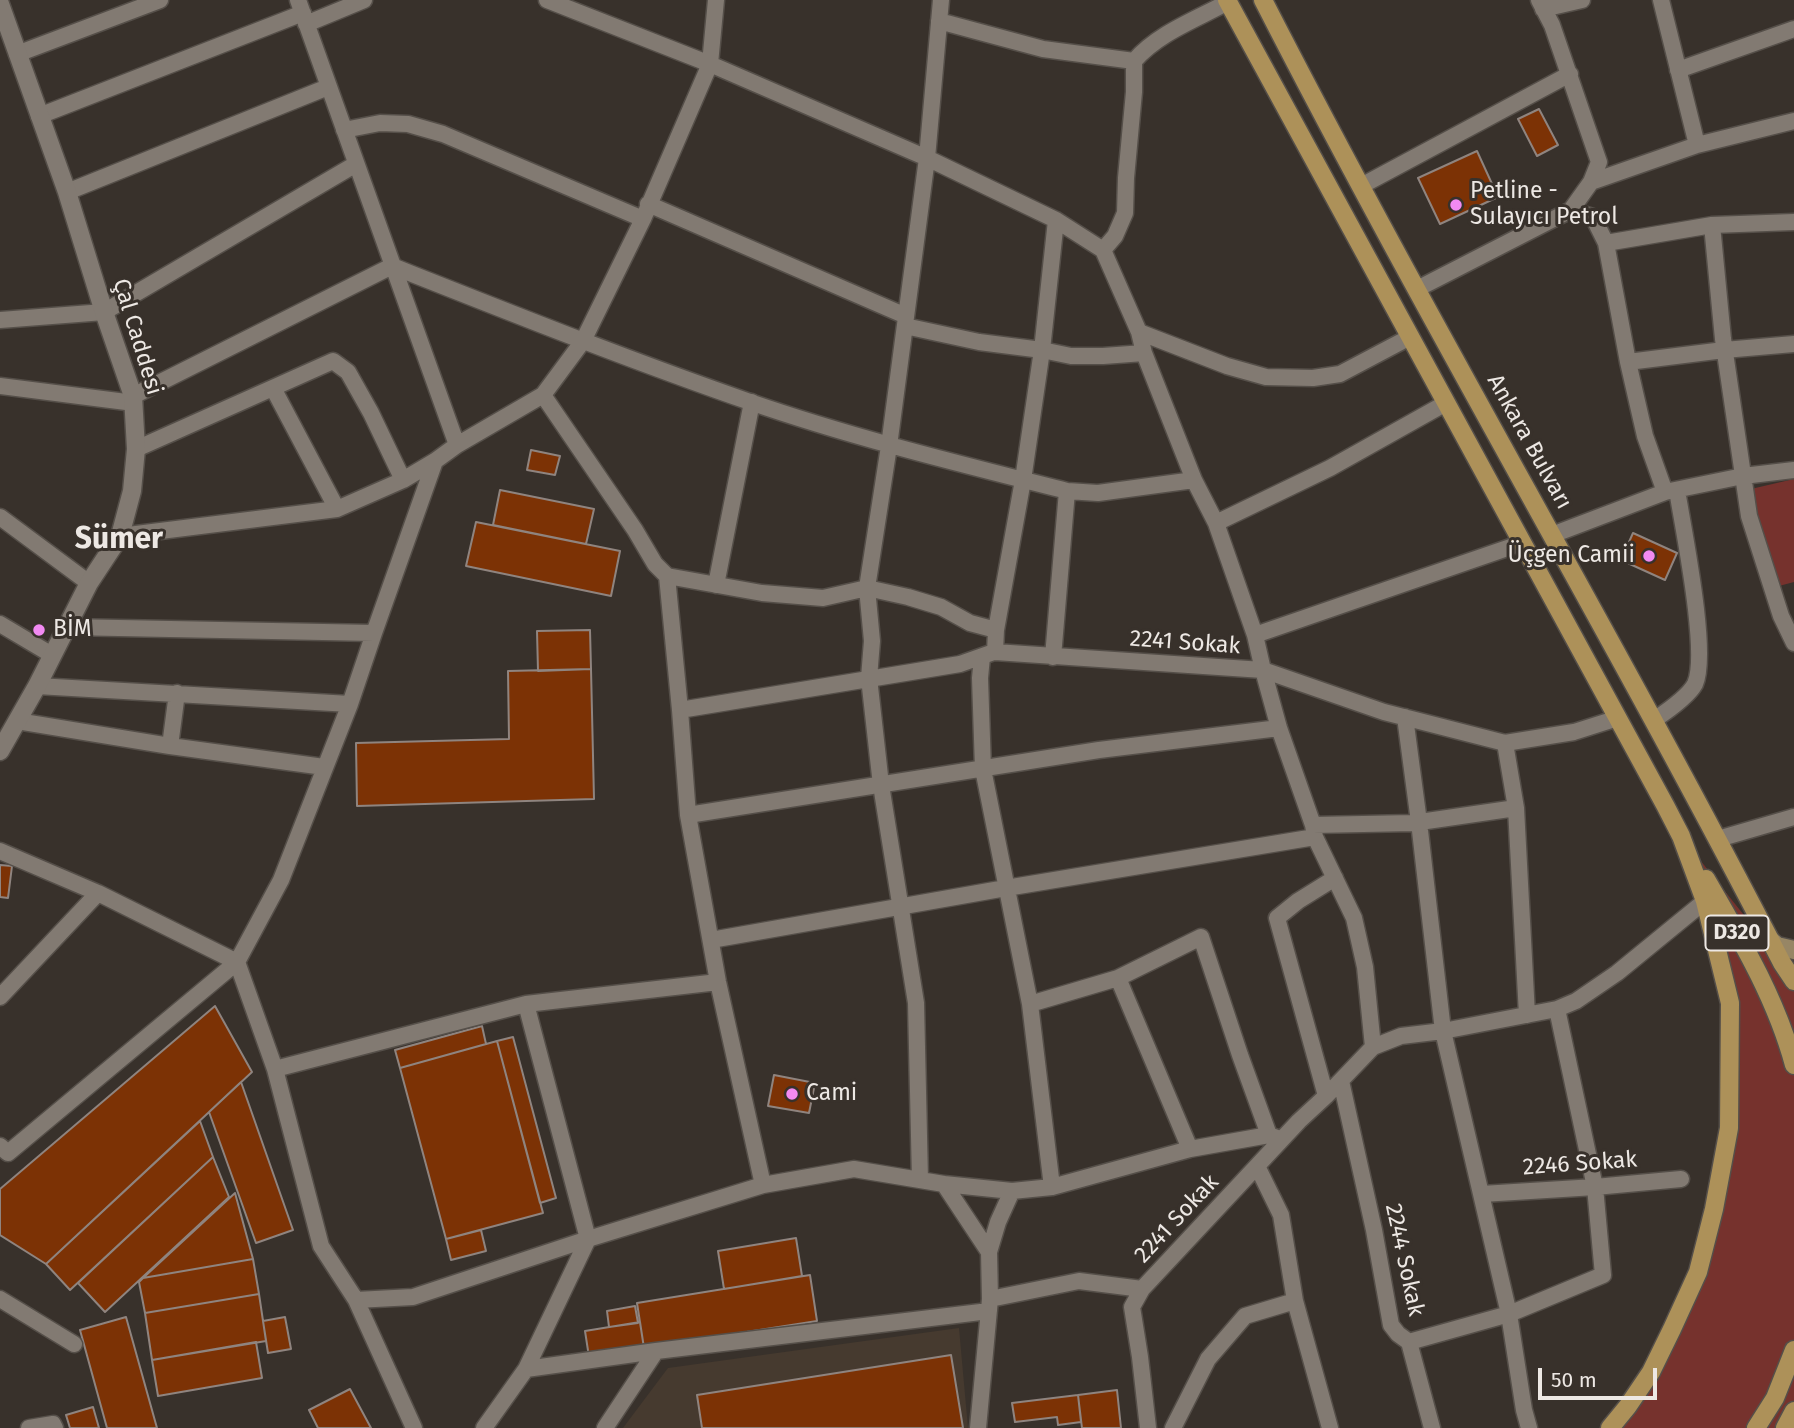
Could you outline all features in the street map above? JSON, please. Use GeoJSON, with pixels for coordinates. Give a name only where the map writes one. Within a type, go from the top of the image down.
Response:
{"type":"FeatureCollection","features":[{"type":"Feature","properties":{"kind":"main road","name":"Ankara Bulvarı"},"geometry":{"type":"LineString","coordinates":[[1263,0],[1319,110],[1794,981]]}},
{"type":"Feature","properties":{"kind":"main road"},"geometry":{"type":"LineString","coordinates":[[1227,1],[1681,836],[1705,901],[1730,1003],[1729,1128],[1714,1209],[1698,1272],[1651,1372],[1610,1428]]}},
{"type":"Feature","properties":{"kind":"main road","name":"D320"},"geometry":{"type":"LineString","coordinates":[[1681,836],[1750,956],[1786,1034],[1794,1065]]}},
{"type":"Feature","properties":{"kind":"main road"},"geometry":{"type":"LineString","coordinates":[[1771,941],[1777,946],[1794,950]]}},
{"type":"Feature","properties":{"kind":"main road"},"geometry":{"type":"LineString","coordinates":[[1756,1428],[1775,1398],[1794,1350]]}},
{"type":"Feature","properties":{"kind":"main road"},"geometry":{"type":"LineString","coordinates":[[1785,1428],[1794,1411]]}},
{"type":"Feature","properties":{"kind":"street"},"geometry":{"type":"LineString","coordinates":[[17,54],[160,0]]}},
{"type":"Feature","properties":{"kind":"street"},"geometry":{"type":"LineString","coordinates":[[39,116],[302,12],[364,0]]}},
{"type":"Feature","properties":{"kind":"street"},"geometry":{"type":"LineString","coordinates":[[547,0],[709,64],[927,158],[1056,220],[1103,250],[1139,332],[1144,352],[1194,480],[1216,523],[1255,635],[1263,670],[1384,712],[1505,743],[1574,732],[1618,718]]}},
{"type":"Feature","properties":{"kind":"street"},"geometry":{"type":"LineString","coordinates":[[120,536],[337,509],[403,480],[457,445],[543,396],[583,341],[645,212],[709,64],[716,0]]}},
{"type":"Feature","properties":{"kind":"street"},"geometry":{"type":"LineString","coordinates":[[920,1180],[916,1003],[881,785],[869,678],[872,641],[867,589],[890,446],[927,158],[941,0]]}},
{"type":"Feature","properties":{"kind":"street"},"geometry":{"type":"LineString","coordinates":[[1417,289],[1572,210],[1591,182],[1599,162],[1552,25],[1541,5],[1582,0]]}},
{"type":"Feature","properties":{"kind":"street"},"geometry":{"type":"LineString","coordinates":[[1661,0],[1697,145]]}},
{"type":"Feature","properties":{"kind":"street"},"geometry":{"type":"LineString","coordinates":[[1103,250],[1115,236],[1125,213],[1134,61],[1143,50],[1162,37],[1227,1]]}},
{"type":"Feature","properties":{"kind":"street","name":"Çal Caddesi"},"geometry":{"type":"LineString","coordinates":[[0,4],[5,33],[17,54],[67,192],[134,400],[136,449],[132,491],[120,536],[89,583],[37,686],[3,741]]}},
{"type":"Feature","properties":{"kind":"street"},"geometry":{"type":"LineString","coordinates":[[302,12],[457,445]]}},
{"type":"Feature","properties":{"kind":"street"},"geometry":{"type":"LineString","coordinates":[[939,21],[1043,49],[1134,61]]}},
{"type":"Feature","properties":{"kind":"street"},"geometry":{"type":"LineString","coordinates":[[1678,70],[1794,29]]}},
{"type":"Feature","properties":{"kind":"street"},"geometry":{"type":"LineString","coordinates":[[1361,186],[1570,74]]}},
{"type":"Feature","properties":{"kind":"street"},"geometry":{"type":"LineString","coordinates":[[67,192],[328,87]]}},
{"type":"Feature","properties":{"kind":"street"},"geometry":{"type":"LineString","coordinates":[[1591,182],[1697,145],[1794,121]]}},
{"type":"Feature","properties":{"kind":"street"},"geometry":{"type":"LineString","coordinates":[[344,131],[380,122],[408,124],[443,134],[645,212],[905,321],[979,342],[1071,356],[1144,352]]}},
{"type":"Feature","properties":{"kind":"street"},"geometry":{"type":"LineString","coordinates":[[0,320],[104,312],[356,164]]}},
{"type":"Feature","properties":{"kind":"street"},"geometry":{"type":"LineString","coordinates":[[1572,210],[1593,217],[1606,243],[1645,436],[1671,491],[1696,612],[1699,661],[1694,685],[1676,704],[1654,720]]}},
{"type":"Feature","properties":{"kind":"street"},"geometry":{"type":"LineString","coordinates":[[1052,1187],[1030,1004],[983,769],[980,678],[996,630],[1023,480],[1042,350],[1056,220]]}},
{"type":"Feature","properties":{"kind":"street"},"geometry":{"type":"LineString","coordinates":[[1606,243],[1712,225],[1794,222]]}},
{"type":"Feature","properties":{"kind":"street"},"geometry":{"type":"LineString","coordinates":[[1712,225],[1724,350],[1749,516],[1780,616],[1794,643]]}},
{"type":"Feature","properties":{"kind":"street"},"geometry":{"type":"LineString","coordinates":[[0,386],[134,400],[393,266],[583,341],[752,402],[890,446],[1067,491],[1098,493],[1194,480]]}},
{"type":"Feature","properties":{"kind":"street"},"geometry":{"type":"LineString","coordinates":[[1139,332],[1227,366],[1266,377],[1313,379],[1340,374],[1410,337]]}},
{"type":"Feature","properties":{"kind":"street"},"geometry":{"type":"LineString","coordinates":[[1628,362],[1794,344]]}},
{"type":"Feature","properties":{"kind":"street"},"geometry":{"type":"LineString","coordinates":[[136,449],[333,361],[348,372],[403,480]]}},
{"type":"Feature","properties":{"kind":"street"},"geometry":{"type":"LineString","coordinates":[[273,388],[337,509]]}},
{"type":"Feature","properties":{"kind":"street"},"geometry":{"type":"LineString","coordinates":[[543,396],[635,530],[655,564],[667,576],[762,593],[823,597],[867,589],[941,607],[970,623],[996,630]]}},
{"type":"Feature","properties":{"kind":"street"},"geometry":{"type":"LineString","coordinates":[[716,585],[752,402]]}},
{"type":"Feature","properties":{"kind":"street"},"geometry":{"type":"LineString","coordinates":[[1216,523],[1330,468],[1446,403]]}},
{"type":"Feature","properties":{"kind":"street"},"geometry":{"type":"LineString","coordinates":[[0,1146],[8,1153],[237,962],[281,880],[350,704],[435,461]]}},
{"type":"Feature","properties":{"kind":"street"},"geometry":{"type":"LineString","coordinates":[[1552,535],[1671,491],[1743,476],[1794,470]]}},
{"type":"Feature","properties":{"kind":"street"},"geometry":{"type":"LineString","coordinates":[[1053,657],[1067,491]]}},
{"type":"Feature","properties":{"kind":"street"},"geometry":{"type":"LineString","coordinates":[[0,517],[89,583]]}},
{"type":"Feature","properties":{"kind":"street"},"geometry":{"type":"LineString","coordinates":[[1255,635],[1522,543]]}},
{"type":"Feature","properties":{"kind":"street"},"geometry":{"type":"LineString","coordinates":[[667,576],[688,815],[718,982],[763,1185]]}},
{"type":"Feature","properties":{"kind":"street"},"geometry":{"type":"LineString","coordinates":[[0,624],[52,656]]}},
{"type":"Feature","properties":{"kind":"street"},"geometry":{"type":"LineString","coordinates":[[68,627],[374,633]]}},
{"type":"Feature","properties":{"kind":"street","name":"2241 Sokak"},"geometry":{"type":"LineString","coordinates":[[680,710],[960,664],[988,654],[1263,670],[1279,728],[1314,831],[1354,918],[1365,967],[1373,1047]]}},
{"type":"Feature","properties":{"kind":"street"},"geometry":{"type":"LineString","coordinates":[[37,686],[350,704]]}},
{"type":"Feature","properties":{"kind":"street"},"geometry":{"type":"LineString","coordinates":[[170,746],[177,693]]}},
{"type":"Feature","properties":{"kind":"street"},"geometry":{"type":"LineString","coordinates":[[1405,717],[1443,1031],[1509,1314],[1529,1428]]}},
{"type":"Feature","properties":{"kind":"street"},"geometry":{"type":"LineString","coordinates":[[17,720],[170,746],[324,767]]}},
{"type":"Feature","properties":{"kind":"street"},"geometry":{"type":"LineString","coordinates":[[688,815],[1099,750],[1279,728]]}},
{"type":"Feature","properties":{"kind":"street"},"geometry":{"type":"LineString","coordinates":[[1505,743],[1516,808],[1527,1015]]}},
{"type":"Feature","properties":{"kind":"street"},"geometry":{"type":"LineString","coordinates":[[710,940],[1314,831],[1419,822],[1516,808]]}},
{"type":"Feature","properties":{"kind":"street"},"geometry":{"type":"LineString","coordinates":[[1718,839],[1794,817]]}},
{"type":"Feature","properties":{"kind":"street"},"geometry":{"type":"LineString","coordinates":[[0,851],[98,893],[237,962],[275,1069],[321,1246],[356,1300],[414,1428]]}},
{"type":"Feature","properties":{"kind":"street"},"geometry":{"type":"LineString","coordinates":[[1326,1096],[1277,918],[1335,878]]}},
{"type":"Feature","properties":{"kind":"street"},"geometry":{"type":"LineString","coordinates":[[0,997],[98,893]]}},
{"type":"Feature","properties":{"kind":"street","name":"2241 Sokak"},"geometry":{"type":"LineString","coordinates":[[1148,1428],[1132,1307],[1142,1289],[1257,1166],[1275,1137],[1326,1096],[1373,1047],[1401,1036],[1527,1015],[1557,1009],[1577,1001],[1617,973],[1705,901]]}},
{"type":"Feature","properties":{"kind":"street"},"geometry":{"type":"LineString","coordinates":[[356,1300],[413,1297],[587,1239],[763,1185],[854,1169],[944,1184],[1012,1191],[1052,1187],[1190,1149],[1275,1137],[1240,1055],[1201,937],[1118,978],[1030,1004]]}},
{"type":"Feature","properties":{"kind":"street"},"geometry":{"type":"LineString","coordinates":[[1118,978],[1190,1149]]}},
{"type":"Feature","properties":{"kind":"street"},"geometry":{"type":"LineString","coordinates":[[275,1069],[526,1004],[718,982]]}},
{"type":"Feature","properties":{"kind":"street"},"geometry":{"type":"LineString","coordinates":[[484,1428],[526,1369],[587,1239],[526,1004]]}},
{"type":"Feature","properties":{"kind":"street"},"geometry":{"type":"LineString","coordinates":[[1557,1009],[1595,1187]]}},
{"type":"Feature","properties":{"kind":"street","name":"2244 Sokak"},"geometry":{"type":"LineString","coordinates":[[1341,1080],[1374,1230],[1391,1325],[1409,1342],[1509,1314],[1604,1275],[1595,1187]]}},
{"type":"Feature","properties":{"kind":"street"},"geometry":{"type":"LineString","coordinates":[[1257,1166],[1282,1215],[1295,1301],[1330,1428]]}},
{"type":"Feature","properties":{"kind":"street","name":"2246 Sokak"},"geometry":{"type":"LineString","coordinates":[[1482,1194],[1682,1179]]}},
{"type":"Feature","properties":{"kind":"street"},"geometry":{"type":"LineString","coordinates":[[944,1184],[989,1252]]}},
{"type":"Feature","properties":{"kind":"street"},"geometry":{"type":"LineString","coordinates":[[978,1428],[990,1305],[989,1252],[998,1222],[1012,1191]]}},
{"type":"Feature","properties":{"kind":"street"},"geometry":{"type":"LineString","coordinates":[[526,1369],[990,1305],[1079,1281],[1142,1289]]}},
{"type":"Feature","properties":{"kind":"street"},"geometry":{"type":"LineString","coordinates":[[0,1299],[74,1344]]}},
{"type":"Feature","properties":{"kind":"street"},"geometry":{"type":"LineString","coordinates":[[1173,1428],[1208,1359],[1245,1316],[1295,1301]]}},
{"type":"Feature","properties":{"kind":"street"},"geometry":{"type":"LineString","coordinates":[[1409,1342],[1432,1428]]}},
{"type":"Feature","properties":{"kind":"street"},"geometry":{"type":"LineString","coordinates":[[605,1428],[656,1351]]}},
{"type":"Feature","properties":{"kind":"street"},"geometry":{"type":"LineString","coordinates":[[29,1428],[53,1424],[55,1428]]}},
{"type":"Feature","properties":{"kind":"shaded area"},"geometry":{"type":"Polygon","coordinates":[[[1794,479],[1794,582],[1779,586],[1760,531],[1751,489],[1794,479]]]}},
{"type":"Feature","properties":{"kind":"shaded area"},"geometry":{"type":"Polygon","coordinates":[[[1681,836],[1794,981],[1794,1428],[1610,1428],[1698,1272],[1729,1128],[1730,1003],[1681,836]]]}},
{"type":"Feature","properties":{"kind":"shaded area"},"geometry":{"type":"Polygon","coordinates":[[[959,1328],[968,1428],[623,1428],[668,1368],[959,1328]]]}},
{"type":"Feature","properties":{"kind":"building"},"geometry":{"type":"Polygon","coordinates":[[[1539,109],[1558,145],[1537,156],[1518,119],[1539,109]]]}},
{"type":"Feature","properties":{"kind":"building"},"geometry":{"type":"Polygon","coordinates":[[[1477,151],[1498,197],[1440,224],[1418,178],[1477,151]]]}},
{"type":"Feature","properties":{"kind":"building"},"geometry":{"type":"Polygon","coordinates":[[[531,450],[560,456],[555,475],[527,470],[531,450]]]}},
{"type":"Feature","properties":{"kind":"building"},"geometry":{"type":"Polygon","coordinates":[[[500,490],[594,509],[586,544],[493,525],[500,490]]]}},
{"type":"Feature","properties":{"kind":"building"},"geometry":{"type":"Polygon","coordinates":[[[476,522],[620,551],[611,596],[466,566],[476,522]]]}},
{"type":"Feature","properties":{"kind":"building","name":"Üçgen Camii"},"geometry":{"type":"Polygon","coordinates":[[[1633,533],[1677,553],[1665,580],[1621,560],[1633,533]]]}},
{"type":"Feature","properties":{"kind":"building"},"geometry":{"type":"Polygon","coordinates":[[[590,630],[591,669],[538,671],[537,631],[590,630]]]}},
{"type":"Feature","properties":{"kind":"building"},"geometry":{"type":"Polygon","coordinates":[[[591,669],[594,799],[357,806],[356,743],[509,739],[508,671],[591,669]]]}},
{"type":"Feature","properties":{"kind":"building"},"geometry":{"type":"Polygon","coordinates":[[[0,865],[12,866],[8,898],[0,897],[0,865]]]}},
{"type":"Feature","properties":{"kind":"building"},"geometry":{"type":"Polygon","coordinates":[[[215,1006],[252,1072],[46,1264],[0,1235],[0,1189],[215,1006]]]}},
{"type":"Feature","properties":{"kind":"building"},"geometry":{"type":"Polygon","coordinates":[[[482,1026],[486,1044],[400,1068],[395,1050],[482,1026]]]}},
{"type":"Feature","properties":{"kind":"building"},"geometry":{"type":"Polygon","coordinates":[[[513,1037],[556,1198],[540,1203],[497,1041],[513,1037]]]}},
{"type":"Feature","properties":{"kind":"building"},"geometry":{"type":"Polygon","coordinates":[[[497,1041],[543,1213],[446,1239],[400,1068],[497,1041]]]}},
{"type":"Feature","properties":{"kind":"building","name":"Cami"},"geometry":{"type":"Polygon","coordinates":[[[774,1075],[815,1083],[809,1113],[768,1106],[774,1075]]]}},
{"type":"Feature","properties":{"kind":"building"},"geometry":{"type":"Polygon","coordinates":[[[241,1082],[293,1230],[256,1243],[209,1112],[241,1082]]]}},
{"type":"Feature","properties":{"kind":"building"},"geometry":{"type":"Polygon","coordinates":[[[200,1121],[213,1157],[70,1290],[46,1264],[200,1121]]]}},
{"type":"Feature","properties":{"kind":"building"},"geometry":{"type":"Polygon","coordinates":[[[213,1157],[229,1197],[105,1312],[78,1283],[213,1157]]]}},
{"type":"Feature","properties":{"kind":"building"},"geometry":{"type":"Polygon","coordinates":[[[235,1193],[253,1259],[143,1278],[235,1193]]]}},
{"type":"Feature","properties":{"kind":"building"},"geometry":{"type":"Polygon","coordinates":[[[481,1230],[486,1251],[451,1260],[446,1239],[481,1230]]]}},
{"type":"Feature","properties":{"kind":"building"},"geometry":{"type":"Polygon","coordinates":[[[796,1238],[802,1276],[724,1289],[718,1251],[796,1238]]]}},
{"type":"Feature","properties":{"kind":"building"},"geometry":{"type":"Polygon","coordinates":[[[253,1259],[259,1294],[145,1313],[139,1282],[143,1278],[253,1259]]]}},
{"type":"Feature","properties":{"kind":"building"},"geometry":{"type":"Polygon","coordinates":[[[810,1275],[817,1321],[644,1348],[637,1303],[810,1275]]]}},
{"type":"Feature","properties":{"kind":"building"},"geometry":{"type":"Polygon","coordinates":[[[259,1294],[266,1341],[152,1360],[145,1313],[259,1294]]]}},
{"type":"Feature","properties":{"kind":"building"},"geometry":{"type":"Polygon","coordinates":[[[635,1306],[638,1323],[609,1327],[607,1311],[635,1306]]]}},
{"type":"Feature","properties":{"kind":"building"},"geometry":{"type":"Polygon","coordinates":[[[126,1317],[157,1428],[107,1428],[80,1330],[126,1317]]]}},
{"type":"Feature","properties":{"kind":"building"},"geometry":{"type":"Polygon","coordinates":[[[285,1317],[291,1349],[268,1353],[263,1321],[285,1317]]]}},
{"type":"Feature","properties":{"kind":"building"},"geometry":{"type":"Polygon","coordinates":[[[640,1322],[644,1348],[589,1357],[585,1331],[640,1322]]]}},
{"type":"Feature","properties":{"kind":"building"},"geometry":{"type":"Polygon","coordinates":[[[256,1342],[262,1378],[158,1396],[152,1360],[256,1342]]]}},
{"type":"Feature","properties":{"kind":"building"},"geometry":{"type":"Polygon","coordinates":[[[951,1355],[963,1428],[702,1428],[697,1395],[951,1355]]]}},
{"type":"Feature","properties":{"kind":"building"},"geometry":{"type":"Polygon","coordinates":[[[350,1389],[371,1428],[318,1428],[309,1410],[350,1389]]]}},
{"type":"Feature","properties":{"kind":"building"},"geometry":{"type":"Polygon","coordinates":[[[1117,1390],[1121,1428],[1082,1428],[1078,1395],[1117,1390]]]}},
{"type":"Feature","properties":{"kind":"building"},"geometry":{"type":"Polygon","coordinates":[[[1078,1395],[1081,1422],[1058,1425],[1057,1417],[1015,1422],[1012,1403],[1078,1395]]]}},
{"type":"Feature","properties":{"kind":"building"},"geometry":{"type":"Polygon","coordinates":[[[93,1407],[99,1428],[70,1428],[66,1415],[93,1407]]]}},
{"type":"Feature","properties":{"kind":"place","name":"Petline - Sulayıcı Petrol"},"geometry":{"type":"Point","coordinates":[1456,205]}},
{"type":"Feature","properties":{"kind":"place","name":"Üçgen Camii"},"geometry":{"type":"Point","coordinates":[1649,556]}},
{"type":"Feature","properties":{"kind":"place","name":"BİM"},"geometry":{"type":"Point","coordinates":[39,630]}},
{"type":"Feature","properties":{"kind":"place","name":"Cami"},"geometry":{"type":"Point","coordinates":[792,1094]}},
{"type":"Feature","properties":{"kind":"district","name":"Sümer"},"geometry":{"type":"Point","coordinates":[119,540]}}]}
